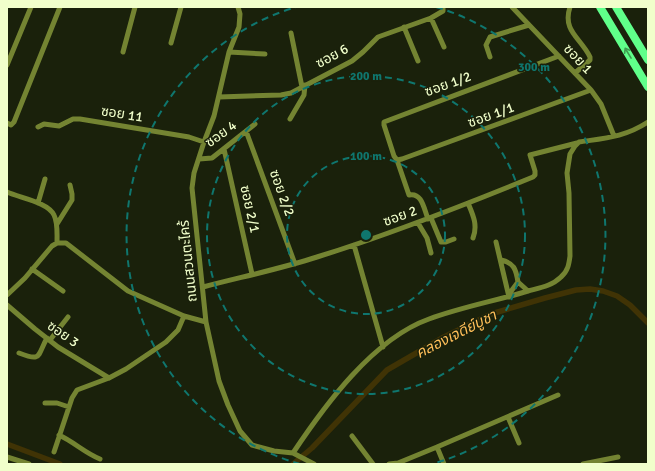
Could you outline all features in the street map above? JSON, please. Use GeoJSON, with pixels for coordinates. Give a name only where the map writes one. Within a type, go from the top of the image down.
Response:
{"type":"FeatureCollection","features":[{"type":"Feature","properties":{"kind":"highway"},"geometry":{"type":"LineString","coordinates":[[600,7],[648,87]]}},
{"type":"Feature","properties":{"kind":"highway"},"geometry":{"type":"LineString","coordinates":[[616,7],[648,60]]}},
{"type":"Feature","properties":{"kind":"street"},"geometry":{"type":"LineString","coordinates":[[7,65],[31,7]]}},
{"type":"Feature","properties":{"kind":"street"},"geometry":{"type":"LineString","coordinates":[[7,123],[12,125],[14,122],[60,7]]}},
{"type":"Feature","properties":{"kind":"street"},"geometry":{"type":"LineString","coordinates":[[123,52],[135,7]]}},
{"type":"Feature","properties":{"kind":"street"},"geometry":{"type":"LineString","coordinates":[[171,43],[181,7]]}},
{"type":"Feature","properties":{"kind":"street","name":"ถนนสวนตะไคร้"},"geometry":{"type":"LineString","coordinates":[[238,7],[240,14],[239,27],[229,52],[214,116],[194,173],[192,188],[206,322],[219,382],[240,431],[252,445],[274,451],[293,453],[313,463]]}},
{"type":"Feature","properties":{"kind":"street","name":"ซอย 6"},"geometry":{"type":"LineString","coordinates":[[219,97],[281,96],[291,93],[352,61],[378,36],[431,18],[442,13],[443,7]]}},
{"type":"Feature","properties":{"kind":"street","name":"ซอย 1"},"geometry":{"type":"LineString","coordinates":[[512,7],[591,90],[601,104],[614,136]]}},
{"type":"Feature","properties":{"kind":"street"},"geometry":{"type":"LineString","coordinates":[[570,7],[570,30],[590,57],[590,60],[575,73]]}},
{"type":"Feature","properties":{"kind":"street"},"geometry":{"type":"LineString","coordinates":[[431,18],[444,47]]}},
{"type":"Feature","properties":{"kind":"street"},"geometry":{"type":"LineString","coordinates":[[490,57],[486,45],[490,37],[529,25]]}},
{"type":"Feature","properties":{"kind":"street"},"geometry":{"type":"LineString","coordinates":[[404,27],[418,61]]}},
{"type":"Feature","properties":{"kind":"street"},"geometry":{"type":"LineString","coordinates":[[290,119],[304,95],[304,86],[291,33]]}},
{"type":"Feature","properties":{"kind":"street"},"geometry":{"type":"LineString","coordinates":[[229,52],[265,54]]}},
{"type":"Feature","properties":{"kind":"street","name":"ซอย 1/2"},"geometry":{"type":"LineString","coordinates":[[430,218],[420,197],[415,194],[409,195],[398,160],[394,156],[384,122],[559,56]]}},
{"type":"Feature","properties":{"kind":"street","name":"ซอย 1/1"},"geometry":{"type":"LineString","coordinates":[[398,160],[591,90]]}},
{"type":"Feature","properties":{"kind":"street","name":"ซอย 11"},"geometry":{"type":"LineString","coordinates":[[38,127],[44,124],[59,126],[73,119],[80,119],[189,137],[204,142]]}},
{"type":"Feature","properties":{"kind":"street"},"geometry":{"type":"LineString","coordinates":[[293,453],[314,421],[342,386],[383,346],[402,333],[416,324],[428,319],[528,291],[554,282],[566,272],[569,265],[569,193],[567,173],[570,154],[575,146],[580,142],[633,132],[648,122]]}},
{"type":"Feature","properties":{"kind":"street","name":"ซอย 4"},"geometry":{"type":"LineString","coordinates":[[199,159],[212,158],[255,124]]}},
{"type":"Feature","properties":{"kind":"street","name":"ซอย 2/2"},"geometry":{"type":"LineString","coordinates":[[246,131],[295,264]]}},
{"type":"Feature","properties":{"kind":"street","name":"ซอย 2"},"geometry":{"type":"LineString","coordinates":[[203,287],[295,264],[418,223],[468,204],[533,177],[535,175],[535,170],[530,155],[580,142]]}},
{"type":"Feature","properties":{"kind":"street","name":"ซอย 2/1"},"geometry":{"type":"LineString","coordinates":[[224,149],[252,274]]}},
{"type":"Feature","properties":{"kind":"street"},"geometry":{"type":"LineString","coordinates":[[38,203],[45,179]]}},
{"type":"Feature","properties":{"kind":"street"},"geometry":{"type":"LineString","coordinates":[[57,224],[72,200],[70,185]]}},
{"type":"Feature","properties":{"kind":"street"},"geometry":{"type":"LineString","coordinates":[[7,192],[50,208],[54,214],[57,224],[58,243]]}},
{"type":"Feature","properties":{"kind":"street"},"geometry":{"type":"LineString","coordinates":[[468,204],[476,230],[473,238]]}},
{"type":"Feature","properties":{"kind":"street"},"geometry":{"type":"LineString","coordinates":[[430,218],[441,242],[454,239]]}},
{"type":"Feature","properties":{"kind":"street"},"geometry":{"type":"LineString","coordinates":[[418,223],[427,238],[431,253]]}},
{"type":"Feature","properties":{"kind":"street"},"geometry":{"type":"LineString","coordinates":[[496,242],[509,296]]}},
{"type":"Feature","properties":{"kind":"street"},"geometry":{"type":"LineString","coordinates":[[7,296],[16,288],[52,246],[58,243],[66,243],[128,291],[184,316],[206,322]]}},
{"type":"Feature","properties":{"kind":"street"},"geometry":{"type":"LineString","coordinates":[[354,245],[383,346]]}},
{"type":"Feature","properties":{"kind":"street"},"geometry":{"type":"LineString","coordinates":[[501,260],[513,265],[518,282],[528,291]]}},
{"type":"Feature","properties":{"kind":"street"},"geometry":{"type":"LineString","coordinates":[[32,269],[63,291]]}},
{"type":"Feature","properties":{"kind":"street"},"geometry":{"type":"LineString","coordinates":[[509,296],[518,282]]}},
{"type":"Feature","properties":{"kind":"street","name":"ซอย 3"},"geometry":{"type":"LineString","coordinates":[[7,305],[48,339],[109,378]]}},
{"type":"Feature","properties":{"kind":"street"},"geometry":{"type":"LineString","coordinates":[[54,452],[69,407],[77,390],[109,378],[126,369],[170,338],[178,330],[184,316]]}},
{"type":"Feature","properties":{"kind":"street"},"geometry":{"type":"LineString","coordinates":[[19,353],[30,357],[38,356],[48,339],[68,317]]}},
{"type":"Feature","properties":{"kind":"street"},"geometry":{"type":"LineString","coordinates":[[389,464],[398,463],[558,396]]}},
{"type":"Feature","properties":{"kind":"street"},"geometry":{"type":"LineString","coordinates":[[45,403],[57,403],[69,407]]}},
{"type":"Feature","properties":{"kind":"street"},"geometry":{"type":"LineString","coordinates":[[508,417],[518,443]]}},
{"type":"Feature","properties":{"kind":"street"},"geometry":{"type":"LineString","coordinates":[[60,435],[74,443],[87,454],[100,459]]}},
{"type":"Feature","properties":{"kind":"street"},"geometry":{"type":"LineString","coordinates":[[352,436],[373,464]]}},
{"type":"Feature","properties":{"kind":"street"},"geometry":{"type":"LineString","coordinates":[[437,447],[444,464]]}},
{"type":"Feature","properties":{"kind":"street"},"geometry":{"type":"LineString","coordinates":[[7,457],[29,464]]}},
{"type":"Feature","properties":{"kind":"street"},"geometry":{"type":"LineString","coordinates":[[583,464],[618,457]]}},
{"type":"Feature","properties":{"kind":"waterway","name":"คลองเจดีย์บูชา"},"geometry":{"type":"LineString","coordinates":[[293,464],[312,448],[387,370],[444,337],[491,314],[576,290],[590,289],[603,291],[617,296],[630,305],[648,323]]}},
{"type":"Feature","properties":{"kind":"waterway","name":"คลองเจดีย์บูชา"},"geometry":{"type":"LineString","coordinates":[[7,444],[60,464]]}}]}
